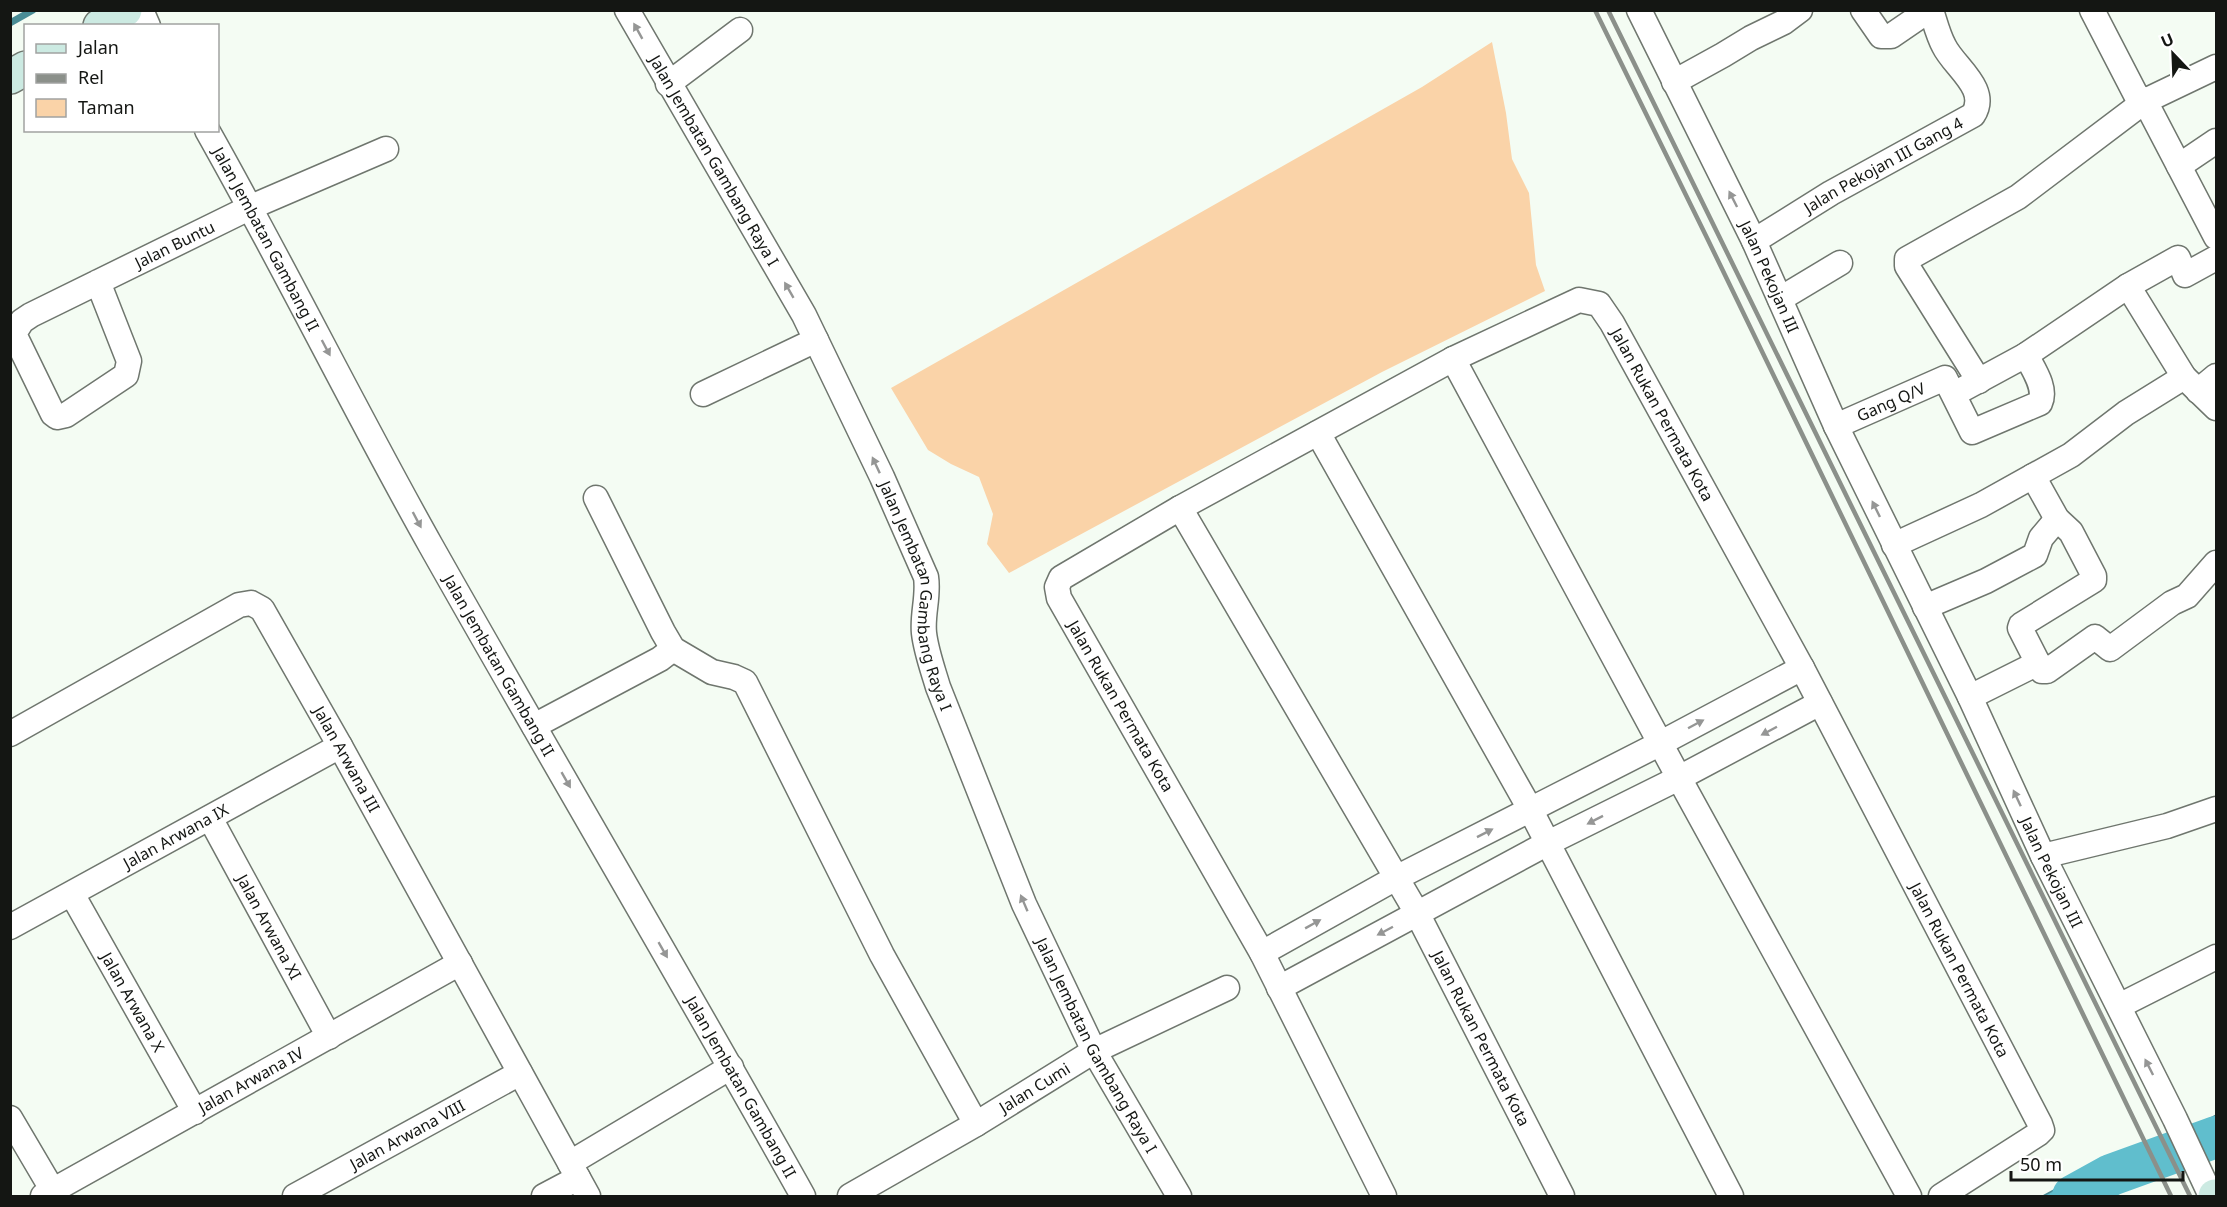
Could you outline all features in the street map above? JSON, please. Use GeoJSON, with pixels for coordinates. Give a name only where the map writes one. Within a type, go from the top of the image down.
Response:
{"type":"FeatureCollection","features":[{"type":"Feature","properties":{"kind":"main road"},"geometry":{"type":"LineString","coordinates":[[103,24],[124,10]]}},
{"type":"Feature","properties":{"kind":"main road"},"geometry":{"type":"LineString","coordinates":[[10,76],[24,69]]}},
{"type":"Feature","properties":{"kind":"street"},"geometry":{"type":"LineString","coordinates":[[141,10],[147,24]]}},
{"type":"Feature","properties":{"kind":"street","name":"Jalan Jembatan Gambang Raya I"},"geometry":{"type":"LineString","coordinates":[[627,10],[804,315],[882,477],[926,577],[928,590],[924,631],[930,663],[1024,904],[1094,1051],[1179,1197]]}},
{"type":"Feature","properties":{"kind":"street","name":"Jalan Pekojan III"},"geometry":{"type":"LineString","coordinates":[[1639,10],[1754,241],[1836,426],[1970,697],[2043,856],[2211,1191]]}},
{"type":"Feature","properties":{"kind":"street"},"geometry":{"type":"LineString","coordinates":[[1674,82],[1784,22],[1800,10]]}},
{"type":"Feature","properties":{"kind":"street","name":"Jalan Pekojan III Gang 4"},"geometry":{"type":"LineString","coordinates":[[1754,241],[1851,182],[1973,115],[1977,108],[1978,101],[1969,78],[1944,47],[1930,10],[1891,36],[1885,37],[1881,36],[1863,10]]}},
{"type":"Feature","properties":{"kind":"street"},"geometry":{"type":"LineString","coordinates":[[2091,10],[2136,96],[2145,101],[2214,227]]}},
{"type":"Feature","properties":{"kind":"street"},"geometry":{"type":"LineString","coordinates":[[668,84],[740,30]]}},
{"type":"Feature","properties":{"kind":"street"},"geometry":{"type":"LineString","coordinates":[[1979,381],[1907,266],[1907,259],[2018,197],[2145,101],[2217,67]]}},
{"type":"Feature","properties":{"kind":"street","name":"Jalan Jembatan Gambang II"},"geometry":{"type":"LineString","coordinates":[[208,132],[251,207],[430,544],[731,1067],[803,1197]]}},
{"type":"Feature","properties":{"kind":"street"},"geometry":{"type":"LineString","coordinates":[[2179,166],[2217,141]]}},
{"type":"Feature","properties":{"kind":"street","name":"Jalan Buntu"},"geometry":{"type":"LineString","coordinates":[[98,282],[129,361],[126,375],[66,415],[57,417],[53,414],[26,361],[15,332],[22,321],[31,315],[98,282],[251,207],[386,148]]}},
{"type":"Feature","properties":{"kind":"street","name":"Gang Q/V"},"geometry":{"type":"LineString","coordinates":[[1836,426],[1949,386],[1979,381],[2026,355],[2128,286],[2178,258],[2185,275],[2217,258]]}},
{"type":"Feature","properties":{"kind":"street"},"geometry":{"type":"LineString","coordinates":[[1780,299],[1840,263]]}},
{"type":"Feature","properties":{"kind":"street"},"geometry":{"type":"LineString","coordinates":[[2128,286],[2217,408]]}},
{"type":"Feature","properties":{"kind":"street","name":"Jalan Rukan Permata Kota"},"geometry":{"type":"LineString","coordinates":[[1384,1197],[1262,953],[1065,608],[1057,587],[1061,578],[1180,508],[1453,359],[1579,300],[1599,304],[1618,333],[1802,668],[2040,1124],[2042,1130],[2038,1134],[1941,1197]]}},
{"type":"Feature","properties":{"kind":"street"},"geometry":{"type":"LineString","coordinates":[[703,394],[816,340]]}},
{"type":"Feature","properties":{"kind":"street"},"geometry":{"type":"LineString","coordinates":[[1949,386],[1972,432],[2040,403],[2043,396],[2042,388],[2026,355]]}},
{"type":"Feature","properties":{"kind":"street"},"geometry":{"type":"LineString","coordinates":[[1453,359],[1909,1197]]}},
{"type":"Feature","properties":{"kind":"street"},"geometry":{"type":"LineString","coordinates":[[1894,545],[1981,505],[2071,455],[2126,413],[2200,382]]}},
{"type":"Feature","properties":{"kind":"street"},"geometry":{"type":"LineString","coordinates":[[1318,433],[1530,809],[1731,1197]]}},
{"type":"Feature","properties":{"kind":"street"},"geometry":{"type":"LineString","coordinates":[[2033,476],[2057,519],[2071,532],[2094,576],[2094,580],[2021,625],[2020,628],[2042,671],[2047,671],[2097,636],[2110,649],[2172,603],[2187,596],[2217,563]]}},
{"type":"Feature","properties":{"kind":"street"},"geometry":{"type":"LineString","coordinates":[[596,498],[673,649],[712,672],[746,682],[882,955],[976,1124]]}},
{"type":"Feature","properties":{"kind":"street","name":"Jalan Rukan Permata Kota"},"geometry":{"type":"LineString","coordinates":[[1180,508],[1417,914],[1562,1197]]}},
{"type":"Feature","properties":{"kind":"street"},"geometry":{"type":"LineString","coordinates":[[1925,607],[1986,581],[2036,555],[2041,538],[2057,519]]}},
{"type":"Feature","properties":{"kind":"street","name":"Jalan Arwana III"},"geometry":{"type":"LineString","coordinates":[[10,734],[239,605],[250,603],[262,609],[578,1179]]}},
{"type":"Feature","properties":{"kind":"street"},"geometry":{"type":"LineString","coordinates":[[534,726],[660,659],[673,649]]}},
{"type":"Feature","properties":{"kind":"street"},"geometry":{"type":"LineString","coordinates":[[1970,697],[2038,663]]}},
{"type":"Feature","properties":{"kind":"street"},"geometry":{"type":"LineString","coordinates":[[1262,953],[1396,878],[1661,743],[1802,668]]}},
{"type":"Feature","properties":{"kind":"street"},"geometry":{"type":"LineString","coordinates":[[1279,988],[1548,843],[1679,778],[1820,703]]}},
{"type":"Feature","properties":{"kind":"street","name":"Jalan Arwana IX"},"geometry":{"type":"LineString","coordinates":[[10,927],[340,746]]}},
{"type":"Feature","properties":{"kind":"street"},"geometry":{"type":"LineString","coordinates":[[2043,856],[2167,826],[2217,809]]}},
{"type":"Feature","properties":{"kind":"street","name":"Jalan Arwana XI"},"geometry":{"type":"LineString","coordinates":[[210,818],[329,1036]]}},
{"type":"Feature","properties":{"kind":"street","name":"Jalan Arwana X"},"geometry":{"type":"LineString","coordinates":[[72,894],[195,1112]]}},
{"type":"Feature","properties":{"kind":"street"},"geometry":{"type":"LineString","coordinates":[[2119,1006],[2217,957]]}},
{"type":"Feature","properties":{"kind":"street","name":"Jalan Arwana IV"},"geometry":{"type":"LineString","coordinates":[[48,1194],[460,963]]}},
{"type":"Feature","properties":{"kind":"street","name":"Jalan Cumi"},"geometry":{"type":"LineString","coordinates":[[850,1197],[976,1124],[1094,1051],[1227,988]]}},
{"type":"Feature","properties":{"kind":"street"},"geometry":{"type":"LineString","coordinates":[[544,1197],[578,1179],[731,1067]]}},
{"type":"Feature","properties":{"kind":"street","name":"Jalan Arwana VIII"},"geometry":{"type":"LineString","coordinates":[[295,1197],[519,1073]]}},
{"type":"Feature","properties":{"kind":"street"},"geometry":{"type":"LineString","coordinates":[[10,1118],[48,1194]]}},
{"type":"Feature","properties":{"kind":"green space"},"geometry":{"type":"Polygon","coordinates":[[[1492,42],[1506,113],[1512,159],[1529,193],[1536,265],[1545,291],[1382,372],[1009,573],[987,544],[993,514],[979,477],[928,450],[891,388],[1422,87],[1492,42]]]}},
{"type":"Feature","properties":{"kind":"water"},"geometry":{"type":"Polygon","coordinates":[[[2216,1115],[2216,1154],[2213,1156],[2200,1124],[2216,1115]]]}},
{"type":"Feature","properties":{"kind":"water"},"geometry":{"type":"Polygon","coordinates":[[[2087,1172],[2102,1196],[2043,1196],[2087,1172]]]}},
{"type":"Feature","properties":{"kind":"waterway"},"geometry":{"type":"LineString","coordinates":[[10,23],[33,10]]}},
{"type":"Feature","properties":{"kind":"waterway"},"geometry":{"type":"LineString","coordinates":[[2073,1196],[2111,1175],[2216,1137]]}},
{"type":"Feature","properties":{"kind":"railway"},"geometry":{"type":"LineString","coordinates":[[1595,10],[2171,1196]]}},
{"type":"Feature","properties":{"kind":"railway"},"geometry":{"type":"LineString","coordinates":[[1608,10],[2190,1196]]}}]}
